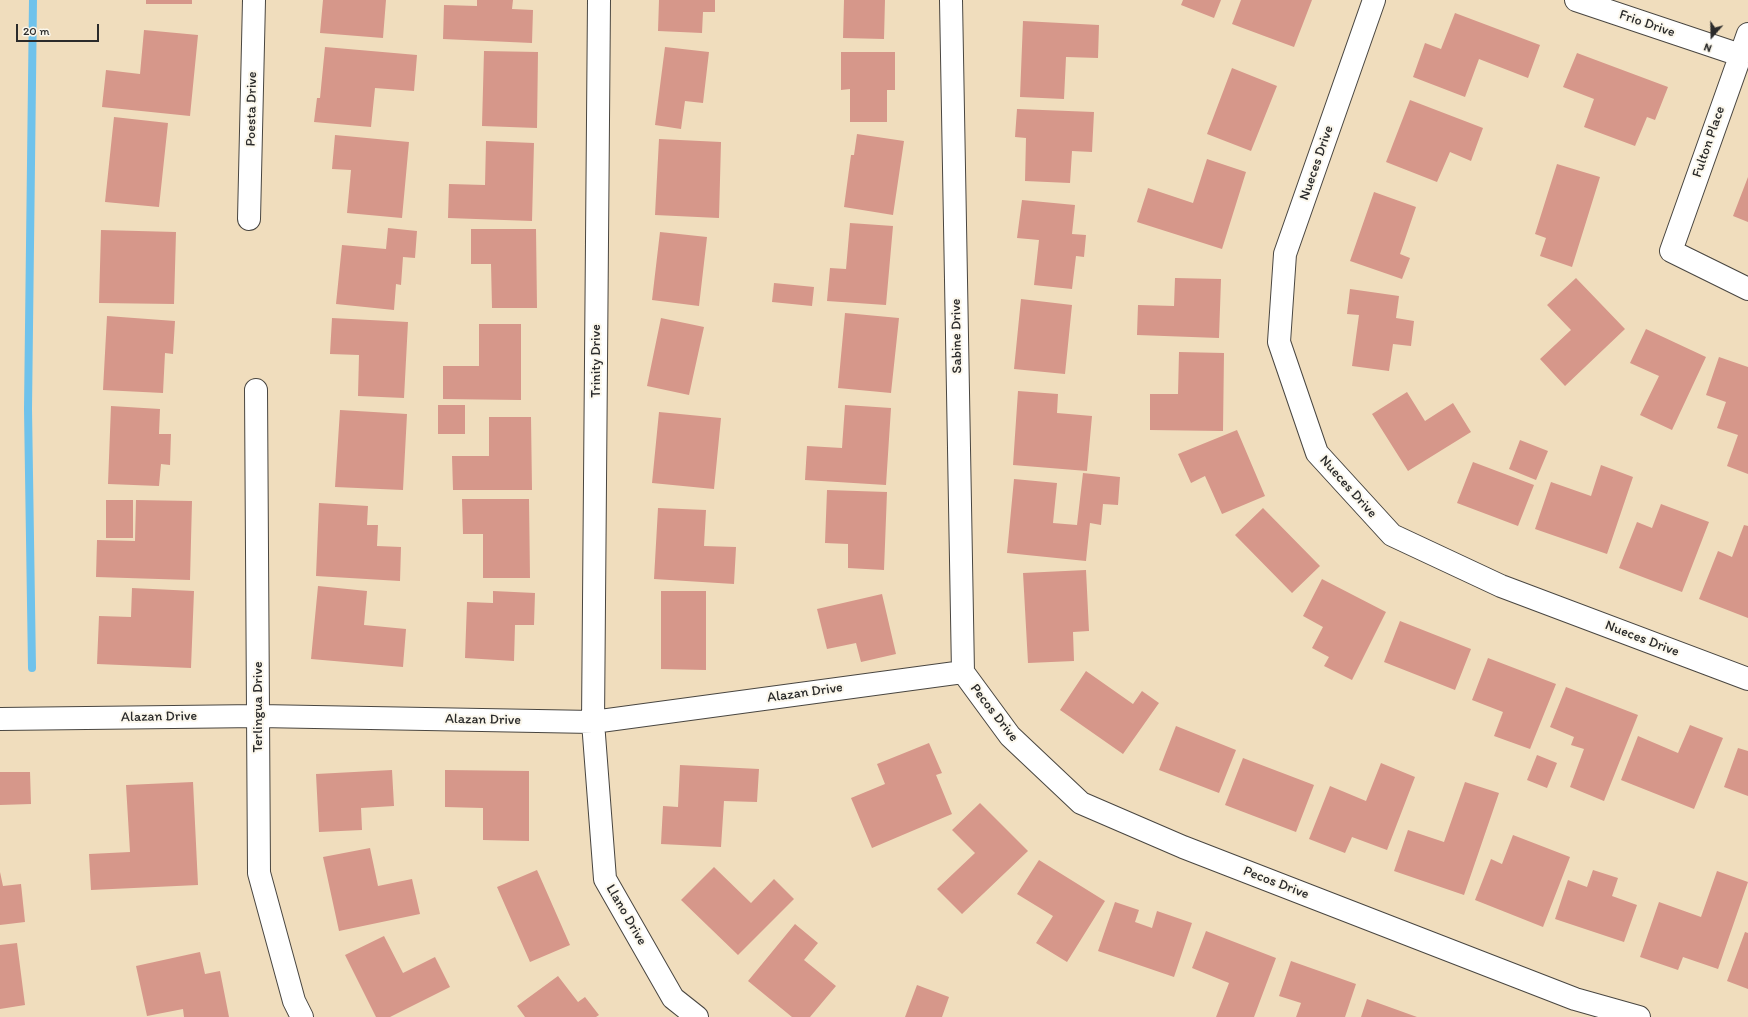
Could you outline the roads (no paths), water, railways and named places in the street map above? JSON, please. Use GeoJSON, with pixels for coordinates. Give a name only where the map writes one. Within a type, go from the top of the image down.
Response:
{"type":"FeatureCollection","features":[{"type":"Feature","properties":{"kind":"street","name":"Poesta Drive"},"geometry":{"type":"LineString","coordinates":[[249,219],[254,0]]}},
{"type":"Feature","properties":{"kind":"street","name":"Trinity Drive"},"geometry":{"type":"LineString","coordinates":[[593,722],[598,0]]}},
{"type":"Feature","properties":{"kind":"street","name":"Sabine Drive"},"geometry":{"type":"LineString","coordinates":[[952,0],[963,672]]}},
{"type":"Feature","properties":{"kind":"street","name":"Nueces Drive"},"geometry":{"type":"LineString","coordinates":[[1374,0],[1285,254],[1279,342],[1317,453],[1392,535],[1501,586],[1748,679]]}},
{"type":"Feature","properties":{"kind":"street","name":"Frio Drive"},"geometry":{"type":"LineString","coordinates":[[1576,0],[1740,55]]}},
{"type":"Feature","properties":{"kind":"street","name":"Fulton Place"},"geometry":{"type":"LineString","coordinates":[[1748,34],[1671,251],[1748,289]]}},
{"type":"Feature","properties":{"kind":"street","name":"Terlingua Drive"},"geometry":{"type":"LineString","coordinates":[[256,390],[259,873],[294,1001],[302,1017]]}},
{"type":"Feature","properties":{"kind":"street","name":"Alazan Drive"},"geometry":{"type":"LineString","coordinates":[[0,719],[258,716],[593,722],[963,672]]}},
{"type":"Feature","properties":{"kind":"street","name":"Pecos Drive"},"geometry":{"type":"LineString","coordinates":[[963,672],[1010,736],[1081,803],[1183,847],[1575,999],[1639,1017]]}},
{"type":"Feature","properties":{"kind":"street","name":"Llano Drive"},"geometry":{"type":"LineString","coordinates":[[593,722],[605,879],[673,998],[697,1017]]}},
{"type":"Feature","properties":{"kind":"waterway"},"geometry":{"type":"LineString","coordinates":[[32,668],[28,409],[33,0]]}}]}
